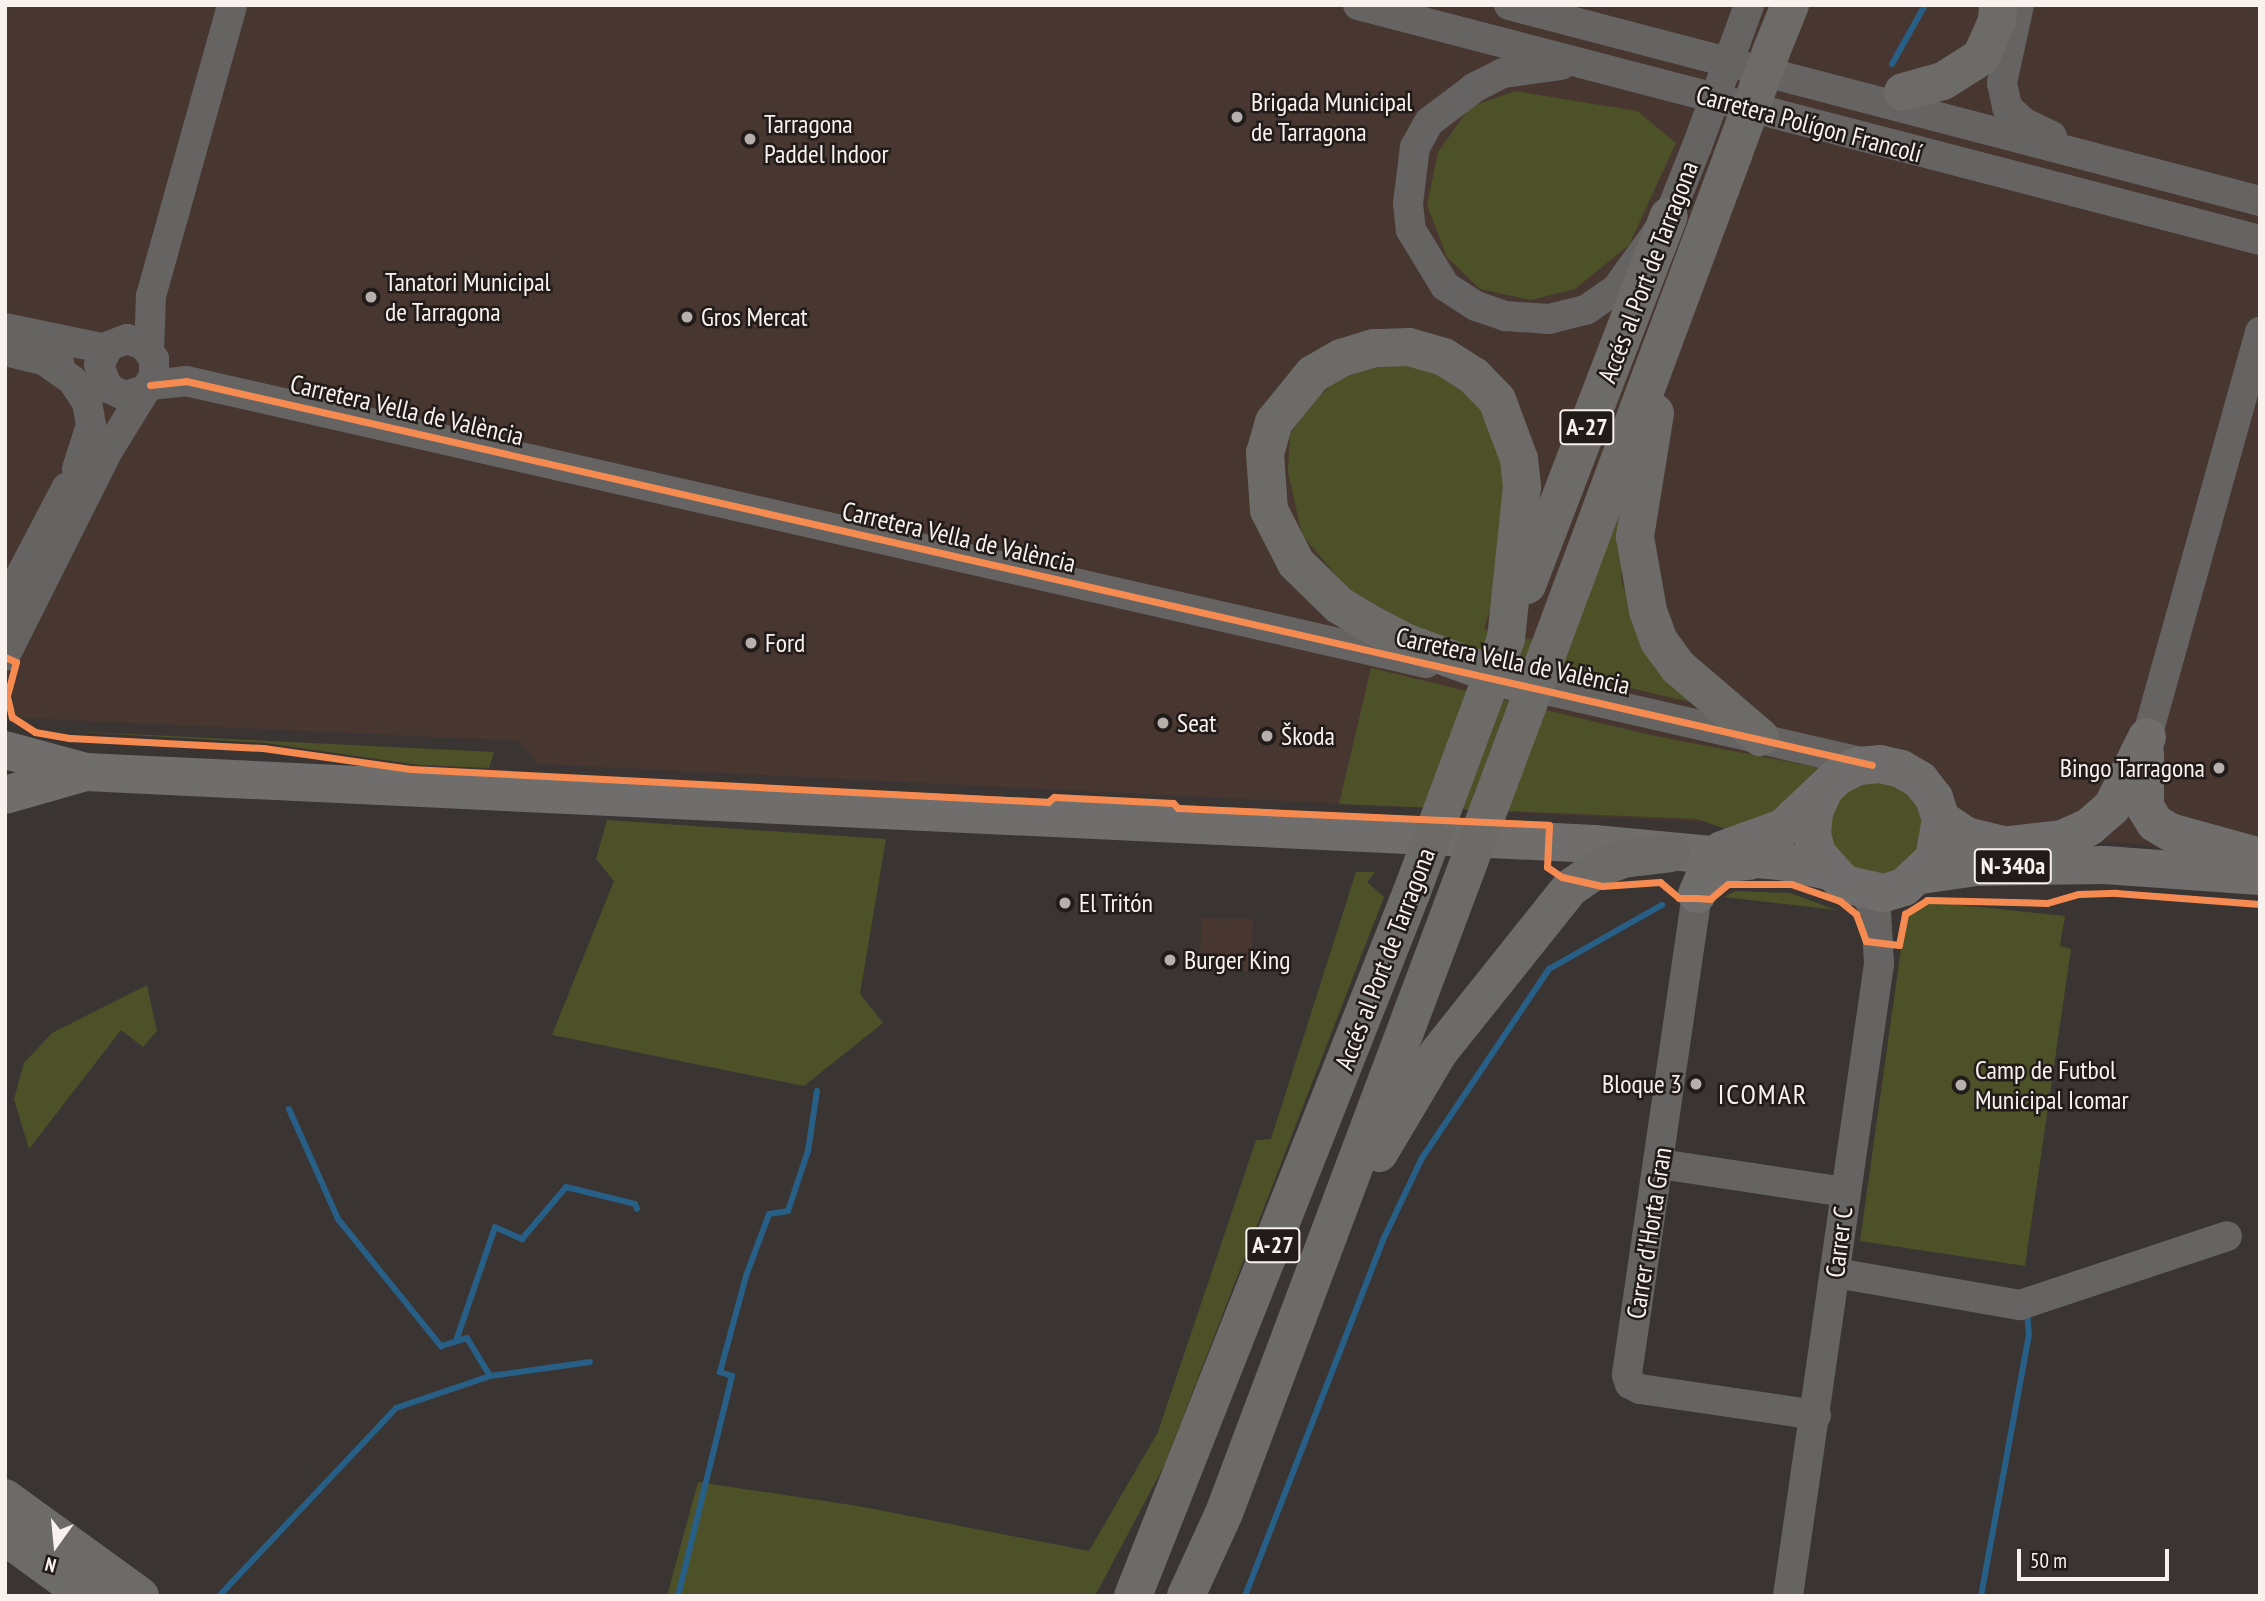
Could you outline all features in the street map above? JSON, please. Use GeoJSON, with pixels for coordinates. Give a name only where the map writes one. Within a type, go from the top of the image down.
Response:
{"type":"FeatureCollection","features":[{"type":"Feature","properties":{"kind":"highway","name":"Accés al Port de Tarragona"},"geometry":{"type":"LineString","coordinates":[[1189,1592],[1224,1513],[1664,342],[1715,150],[1754,46],[1790,5]]}},
{"type":"Feature","properties":{"kind":"highway"},"geometry":{"type":"LineString","coordinates":[[1903,92],[1943,81],[1981,57],[1997,22],[1998,5]]}},
{"type":"Feature","properties":{"kind":"highway","name":"Accés al Port de Tarragona"},"geometry":{"type":"LineString","coordinates":[[1135,1586],[1412,894],[1506,639],[1669,216]]}},
{"type":"Feature","properties":{"kind":"highway"},"geometry":{"type":"LineString","coordinates":[[1664,342],[1637,511],[1639,575],[1659,641],[1678,667],[1760,737]]}},
{"type":"Feature","properties":{"kind":"highway"},"geometry":{"type":"LineString","coordinates":[[1506,639],[1522,487],[1517,449],[1497,400],[1474,376],[1454,364],[1409,347],[1352,354],[1313,374],[1290,397],[1274,422],[1265,453],[1269,510],[1296,563],[1339,605],[1367,622],[1402,641],[1514,682]]}},
{"type":"Feature","properties":{"kind":"highway"},"geometry":{"type":"LineString","coordinates":[[1286,1343],[1395,1124],[1477,999],[1570,888],[1597,869],[1623,859],[1687,853]]}},
{"type":"Feature","properties":{"kind":"highway"},"geometry":{"type":"LineString","coordinates":[[5,1498],[140,1596]]}},
{"type":"Feature","properties":{"kind":"highway"},"geometry":{"type":"LineString","coordinates":[[5,1536],[87,1596]]}},
{"type":"Feature","properties":{"kind":"main road"},"geometry":{"type":"LineString","coordinates":[[1998,846],[2062,839],[2089,827],[2112,807],[2147,737]]}},
{"type":"Feature","properties":{"kind":"main road"},"geometry":{"type":"LineString","coordinates":[[2147,737],[2145,807],[2155,823],[2170,832],[2260,857]]}},
{"type":"Feature","properties":{"kind":"main road"},"geometry":{"type":"LineString","coordinates":[[5,750],[86,772],[1594,844],[1757,860],[1828,871],[1863,891]]}},
{"type":"Feature","properties":{"kind":"main road"},"geometry":{"type":"LineString","coordinates":[[1687,853],[1741,847],[1783,828],[1838,776],[1872,765],[1901,769],[1920,780],[1934,798],[1941,819]]}},
{"type":"Feature","properties":{"kind":"main road"},"geometry":{"type":"LineString","coordinates":[[5,795],[86,772]]}},
{"type":"Feature","properties":{"kind":"main road"},"geometry":{"type":"LineString","coordinates":[[1823,792],[1814,812],[1812,834],[1828,871]]}},
{"type":"Feature","properties":{"kind":"main road","name":"N-340a"},"geometry":{"type":"LineString","coordinates":[[1863,891],[1904,887],[1921,875],[1937,849],[1941,819],[1966,836],[1998,846],[2105,864],[2260,876]]}},
{"type":"Feature","properties":{"kind":"main road"},"geometry":{"type":"LineString","coordinates":[[1697,894],[1704,878],[1720,864],[1757,860]]}},
{"type":"Feature","properties":{"kind":"main road","name":"N-340a"},"geometry":{"type":"LineString","coordinates":[[1921,875],[1976,867],[2105,864]]}},
{"type":"Feature","properties":{"kind":"street"},"geometry":{"type":"LineString","coordinates":[[5,656],[106,454],[232,5]]}},
{"type":"Feature","properties":{"kind":"street","name":"Carretera Polígon Francolí"},"geometry":{"type":"LineString","coordinates":[[1358,5],[2260,240]]}},
{"type":"Feature","properties":{"kind":"street","name":"Carretera Polígon Francolí"},"geometry":{"type":"LineString","coordinates":[[1509,5],[2260,201]]}},
{"type":"Feature","properties":{"kind":"street","name":"Accés al Port de Tarragona"},"geometry":{"type":"LineString","coordinates":[[1749,5],[1754,46]]}},
{"type":"Feature","properties":{"kind":"street"},"geometry":{"type":"LineString","coordinates":[[2020,5],[2002,83],[2012,113],[2100,159]]}},
{"type":"Feature","properties":{"kind":"street"},"geometry":{"type":"LineString","coordinates":[[1574,63],[1503,73],[1448,104],[1429,122],[1415,147],[1408,203],[1411,230],[1423,255],[1445,286],[1476,306],[1506,316],[1549,319],[1587,310],[1617,288],[1669,216]]}},
{"type":"Feature","properties":{"kind":"street"},"geometry":{"type":"LineString","coordinates":[[1819,87],[1903,92],[1996,118],[2012,113]]}},
{"type":"Feature","properties":{"kind":"street","name":"Accés al Port de Tarragona"},"geometry":{"type":"LineString","coordinates":[[1669,216],[1715,150]]}},
{"type":"Feature","properties":{"kind":"street","name":"Carretera Vella de València"},"geometry":{"type":"LineString","coordinates":[[5,328],[130,367],[186,381],[1185,610],[1760,737],[1796,751],[1872,765]]}},
{"type":"Feature","properties":{"kind":"street"},"geometry":{"type":"LineString","coordinates":[[2147,737],[2260,331]]}},
{"type":"Feature","properties":{"kind":"street","name":"Carretera Vella de València"},"geometry":{"type":"LineString","coordinates":[[5,351],[42,359],[130,367]]}},
{"type":"Feature","properties":{"kind":"street"},"geometry":{"type":"LineString","coordinates":[[42,359],[72,380],[88,402],[91,425],[77,469]]}},
{"type":"Feature","properties":{"kind":"street"},"geometry":{"type":"LineString","coordinates":[[5,605],[130,367]]}},
{"type":"Feature","properties":{"kind":"street","name":"Carrer C"},"geometry":{"type":"LineString","coordinates":[[1788,1596],[1879,964],[1876,910],[1863,891]]}},
{"type":"Feature","properties":{"kind":"street","name":"Carrer d'Horta Gran"},"geometry":{"type":"LineString","coordinates":[[1697,894],[1660,1164],[1627,1375],[1630,1384],[1816,1415]]}},
{"type":"Feature","properties":{"kind":"street"},"geometry":{"type":"LineString","coordinates":[[1660,1164],[1845,1192]]}},
{"type":"Feature","properties":{"kind":"street"},"geometry":{"type":"LineString","coordinates":[[1836,1273],[2021,1306],[2227,1236]]}},
{"type":"Feature","properties":{"kind":"shaded area"},"geometry":{"type":"Polygon","coordinates":[[[5,5],[2260,5],[2260,864],[2129,843],[538,764],[519,741],[21,718],[13,711],[13,695],[5,693],[5,5]]]}},
{"type":"Feature","properties":{"kind":"shaded area"},"geometry":{"type":"Polygon","coordinates":[[[1201,918],[1253,919],[1252,972],[1200,971],[1201,918]]]}},
{"type":"Feature","properties":{"kind":"green space"},"geometry":{"type":"Polygon","coordinates":[[[1515,91],[1637,111],[1676,143],[1629,245],[1575,289],[1531,300],[1480,289],[1447,257],[1427,205],[1438,152],[1470,107],[1515,91]]]}},
{"type":"Feature","properties":{"kind":"green space"},"geometry":{"type":"Polygon","coordinates":[[[1405,363],[1438,371],[1467,390],[1492,422],[1507,463],[1498,584],[1484,629],[1567,647],[1623,502],[1621,580],[1639,631],[1698,704],[1476,651],[1410,625],[1346,587],[1302,535],[1288,471],[1290,435],[1310,404],[1337,380],[1369,368],[1405,363]]]}},
{"type":"Feature","properties":{"kind":"green space"},"geometry":{"type":"Polygon","coordinates":[[[1371,668],[1650,735],[1821,768],[1796,801],[1734,832],[1697,819],[1339,804],[1371,668]]]}},
{"type":"Feature","properties":{"kind":"green space"},"geometry":{"type":"Polygon","coordinates":[[[48,730],[494,752],[489,768],[419,765],[266,743],[48,730]]]}},
{"type":"Feature","properties":{"kind":"green space"},"geometry":{"type":"Polygon","coordinates":[[[1876,782],[1894,786],[1908,796],[1918,810],[1922,828],[1918,846],[1908,860],[1894,870],[1876,874],[1858,870],[1844,860],[1834,846],[1830,828],[1834,810],[1844,796],[1858,786],[1876,782]]]}},
{"type":"Feature","properties":{"kind":"green space"},"geometry":{"type":"Polygon","coordinates":[[[607,820],[886,839],[860,994],[883,1023],[804,1086],[552,1035],[614,881],[596,859],[607,820]]]}},
{"type":"Feature","properties":{"kind":"green space"},"geometry":{"type":"Polygon","coordinates":[[[1356,872],[1375,872],[1367,882],[1384,897],[1164,1466],[1095,1596],[667,1596],[698,1482],[858,1506],[1089,1551],[1158,1432],[1256,1140],[1271,1139],[1356,872]]]}},
{"type":"Feature","properties":{"kind":"green space"},"geometry":{"type":"Polygon","coordinates":[[[1735,891],[1790,893],[1836,910],[1724,897],[1735,891]]]}},
{"type":"Feature","properties":{"kind":"green space","name":"Camp de Futbol Municipal Icomar"},"geometry":{"type":"Polygon","coordinates":[[[1933,902],[2065,916],[2060,946],[2071,949],[2025,1266],[1860,1241],[1905,920],[1910,912],[1933,902]]]}},
{"type":"Feature","properties":{"kind":"green space"},"geometry":{"type":"Polygon","coordinates":[[[147,985],[157,1031],[143,1047],[121,1030],[29,1149],[14,1099],[24,1063],[52,1033],[147,985]]]}},
{"type":"Feature","properties":{"kind":"waterway"},"geometry":{"type":"LineString","coordinates":[[1892,64],[1925,5]]}},
{"type":"Feature","properties":{"kind":"waterway"},"geometry":{"type":"LineString","coordinates":[[1245,1596],[1383,1240],[1422,1158],[1549,969],[1662,905]]}},
{"type":"Feature","properties":{"kind":"waterway"},"geometry":{"type":"LineString","coordinates":[[678,1596],[732,1376],[720,1372],[746,1276],[769,1214],[788,1211],[808,1151],[817,1091]]}},
{"type":"Feature","properties":{"kind":"waterway"},"geometry":{"type":"LineString","coordinates":[[289,1109],[338,1219],[441,1346],[467,1338],[490,1376]]}},
{"type":"Feature","properties":{"kind":"waterway"},"geometry":{"type":"LineString","coordinates":[[456,1341],[495,1227],[522,1239],[566,1187],[635,1204],[637,1209]]}},
{"type":"Feature","properties":{"kind":"waterway"},"geometry":{"type":"LineString","coordinates":[[1981,1596],[2029,1335],[2027,1314]]}},
{"type":"Feature","properties":{"kind":"waterway"},"geometry":{"type":"LineString","coordinates":[[219,1596],[396,1408],[490,1376],[590,1362]]}},
{"type":"Feature","properties":{"kind":"cycle path"},"geometry":{"type":"LineString","coordinates":[[150,385],[186,381],[1872,765]]}},
{"type":"Feature","properties":{"kind":"cycle path"},"geometry":{"type":"LineString","coordinates":[[5,657],[16,662],[7,696],[12,717],[35,732],[70,738],[263,748],[411,769],[1048,802],[1054,797],[1173,803],[1178,808],[1549,825],[1547,867],[1562,877],[1602,886],[1660,882],[1679,898],[1710,899],[1728,884],[1791,884],[1840,901],[1856,914],[1866,941],[1899,945],[1905,914],[1927,900],[2047,903],[2078,894],[2116,893],[2260,904]]}},
{"type":"Feature","properties":{"kind":"place","name":"Brigada Municipal de Tarragona"},"geometry":{"type":"Point","coordinates":[1237,117]}},
{"type":"Feature","properties":{"kind":"place","name":"Tarragona Paddel Indoor"},"geometry":{"type":"Point","coordinates":[750,139]}},
{"type":"Feature","properties":{"kind":"place","name":"Tanatori Municipal de Tarragona"},"geometry":{"type":"Point","coordinates":[371,297]}},
{"type":"Feature","properties":{"kind":"place","name":"Gros Mercat"},"geometry":{"type":"Point","coordinates":[687,317]}},
{"type":"Feature","properties":{"kind":"place","name":"Ford"},"geometry":{"type":"Point","coordinates":[751,643]}},
{"type":"Feature","properties":{"kind":"place","name":"Seat"},"geometry":{"type":"Point","coordinates":[1163,723]}},
{"type":"Feature","properties":{"kind":"place","name":"Škoda"},"geometry":{"type":"Point","coordinates":[1267,736]}},
{"type":"Feature","properties":{"kind":"place","name":"Bingo Tarragona"},"geometry":{"type":"Point","coordinates":[2219,768]}},
{"type":"Feature","properties":{"kind":"place","name":"El Tritón"},"geometry":{"type":"Point","coordinates":[1065,903]}},
{"type":"Feature","properties":{"kind":"place","name":"Burger King"},"geometry":{"type":"Point","coordinates":[1170,960]}},
{"type":"Feature","properties":{"kind":"place","name":"Bloque 3"},"geometry":{"type":"Point","coordinates":[1696,1084]}},
{"type":"Feature","properties":{"kind":"place","name":"Camp de Futbol Municipal Icomar"},"geometry":{"type":"Point","coordinates":[1961,1085]}},
{"type":"Feature","properties":{"kind":"district","name":"ICOMAR"},"geometry":{"type":"Point","coordinates":[1763,1094]}}]}
